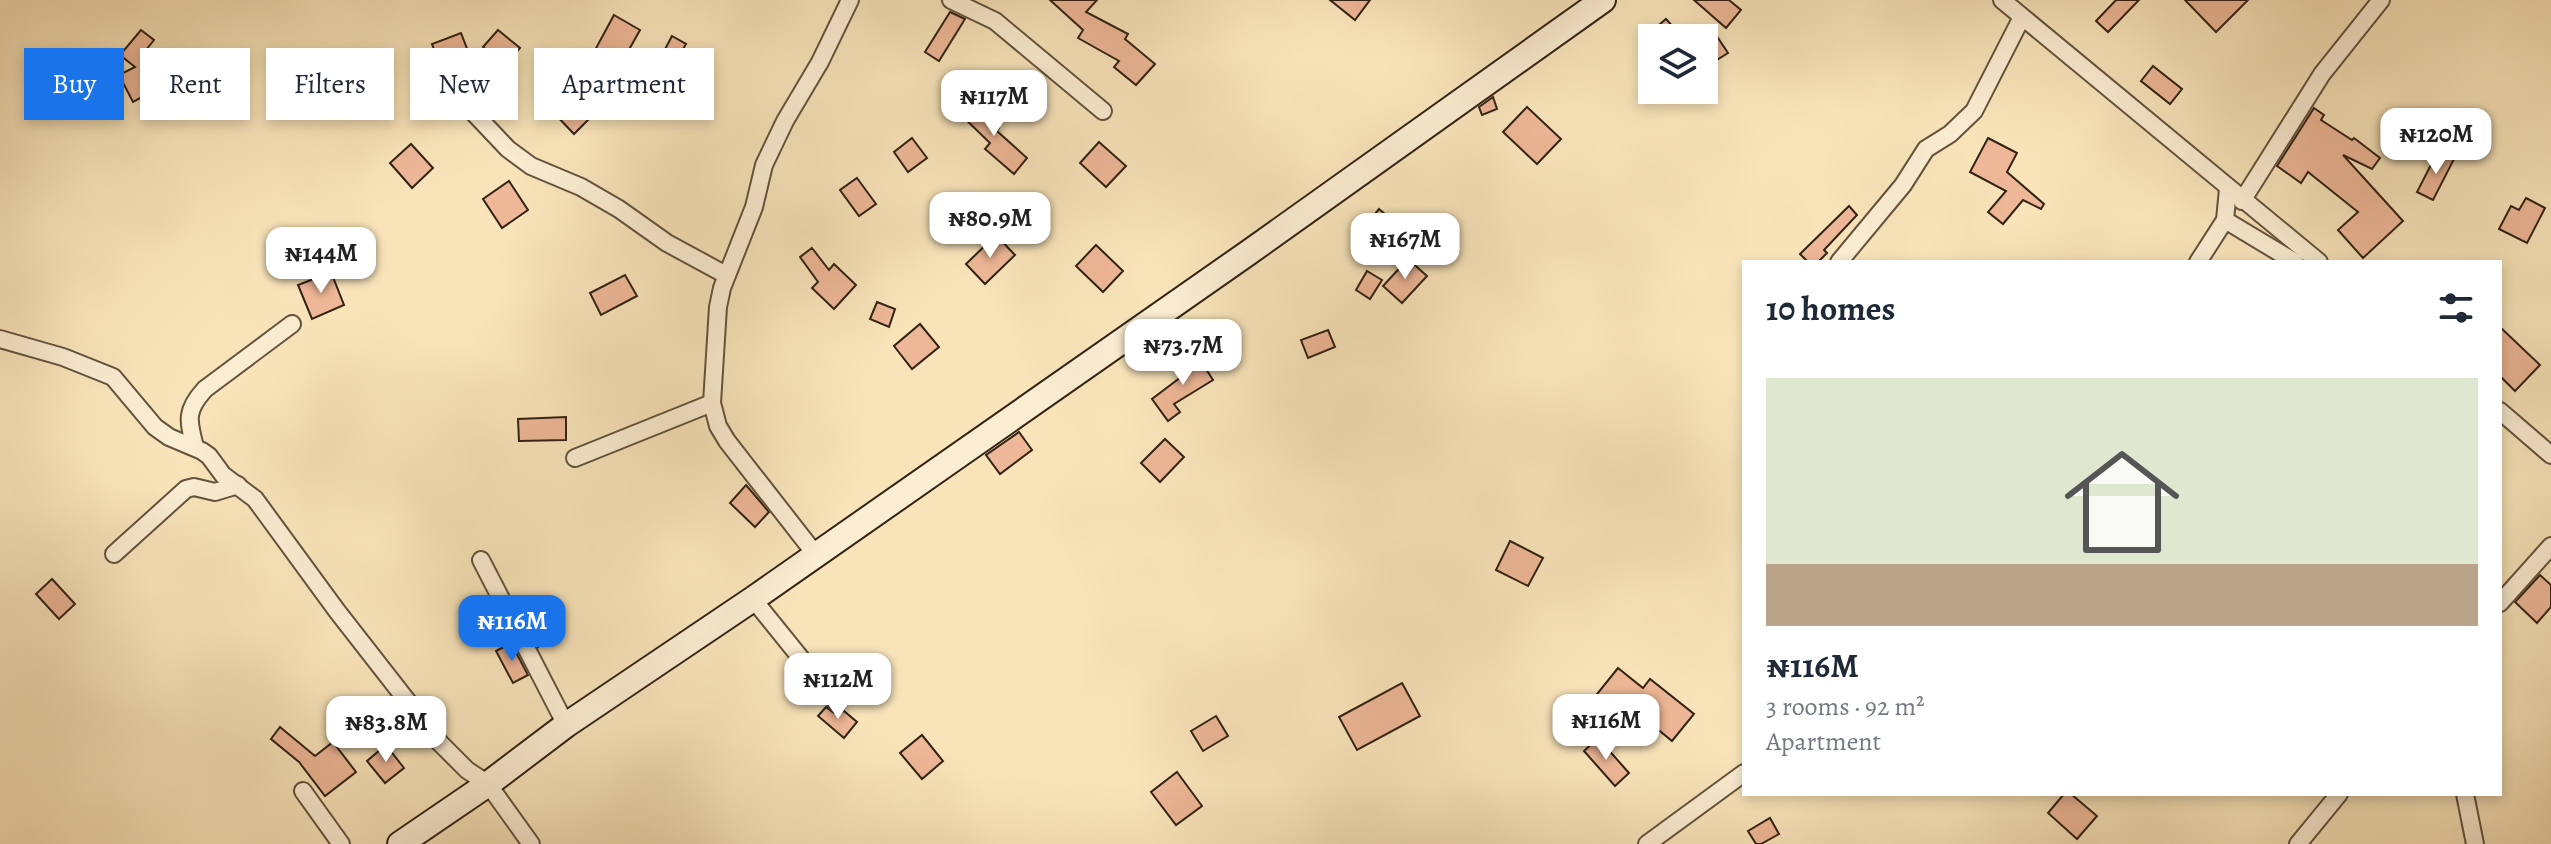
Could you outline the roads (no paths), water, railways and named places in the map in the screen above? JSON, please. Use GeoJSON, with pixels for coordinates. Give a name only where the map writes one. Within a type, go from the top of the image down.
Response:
{"type":"FeatureCollection","features":[{"type":"Feature","properties":{"kind":"street"},"geometry":{"type":"LineString","coordinates":[[816,555],[727,441],[718,426],[712,403],[718,307],[726,275],[754,207],[764,165],[850,0]]}},
{"type":"Feature","properties":{"kind":"street"},"geometry":{"type":"LineString","coordinates":[[951,0],[995,21],[1103,111]]}},
{"type":"Feature","properties":{"kind":"street"},"geometry":{"type":"LineString","coordinates":[[409,842],[566,725],[816,555],[1603,0]]}},
{"type":"Feature","properties":{"kind":"street"},"geometry":{"type":"LineString","coordinates":[[2002,0],[2316,260]]}},
{"type":"Feature","properties":{"kind":"street"},"geometry":{"type":"LineString","coordinates":[[2242,201],[2322,74],[2381,0]]}},
{"type":"Feature","properties":{"kind":"street"},"geometry":{"type":"LineString","coordinates":[[1841,260],[1903,185],[1926,149],[1950,134],[1974,111],[2022,17]]}},
{"type":"Feature","properties":{"kind":"street"},"geometry":{"type":"LineString","coordinates":[[480,120],[508,149],[531,166],[581,187],[667,243],[726,275]]}},
{"type":"Feature","properties":{"kind":"street"},"geometry":{"type":"LineString","coordinates":[[2199,260],[2225,220],[2228,189]]}},
{"type":"Feature","properties":{"kind":"street"},"geometry":{"type":"LineString","coordinates":[[2225,220],[2292,260]]}},
{"type":"Feature","properties":{"kind":"street"},"geometry":{"type":"LineString","coordinates":[[195,447],[188,424],[194,401],[205,389],[292,324]]}},
{"type":"Feature","properties":{"kind":"street"},"geometry":{"type":"LineString","coordinates":[[0,339],[63,357],[113,377],[155,427],[209,456],[223,475],[263,508],[337,611],[440,743],[467,770],[488,784],[531,844]]}},
{"type":"Feature","properties":{"kind":"street"},"geometry":{"type":"LineString","coordinates":[[575,458],[712,403]]}},
{"type":"Feature","properties":{"kind":"street"},"geometry":{"type":"LineString","coordinates":[[2502,412],[2547,445]]}},
{"type":"Feature","properties":{"kind":"street"},"geometry":{"type":"LineString","coordinates":[[114,554],[186,489],[194,487],[215,492],[238,485]]}},
{"type":"Feature","properties":{"kind":"street"},"geometry":{"type":"LineString","coordinates":[[2502,601],[2551,546]]}},
{"type":"Feature","properties":{"kind":"street"},"geometry":{"type":"LineString","coordinates":[[481,560],[566,725]]}},
{"type":"Feature","properties":{"kind":"street"},"geometry":{"type":"LineString","coordinates":[[753,599],[837,703]]}},
{"type":"Feature","properties":{"kind":"street"},"geometry":{"type":"LineString","coordinates":[[1647,844],[1742,774]]}},
{"type":"Feature","properties":{"kind":"street"},"geometry":{"type":"LineString","coordinates":[[303,791],[341,844]]}},
{"type":"Feature","properties":{"kind":"street"},"geometry":{"type":"LineString","coordinates":[[2298,844],[2337,796]]}},
{"type":"Feature","properties":{"kind":"street"},"geometry":{"type":"LineString","coordinates":[[2465,796],[2475,844]]}}]}
